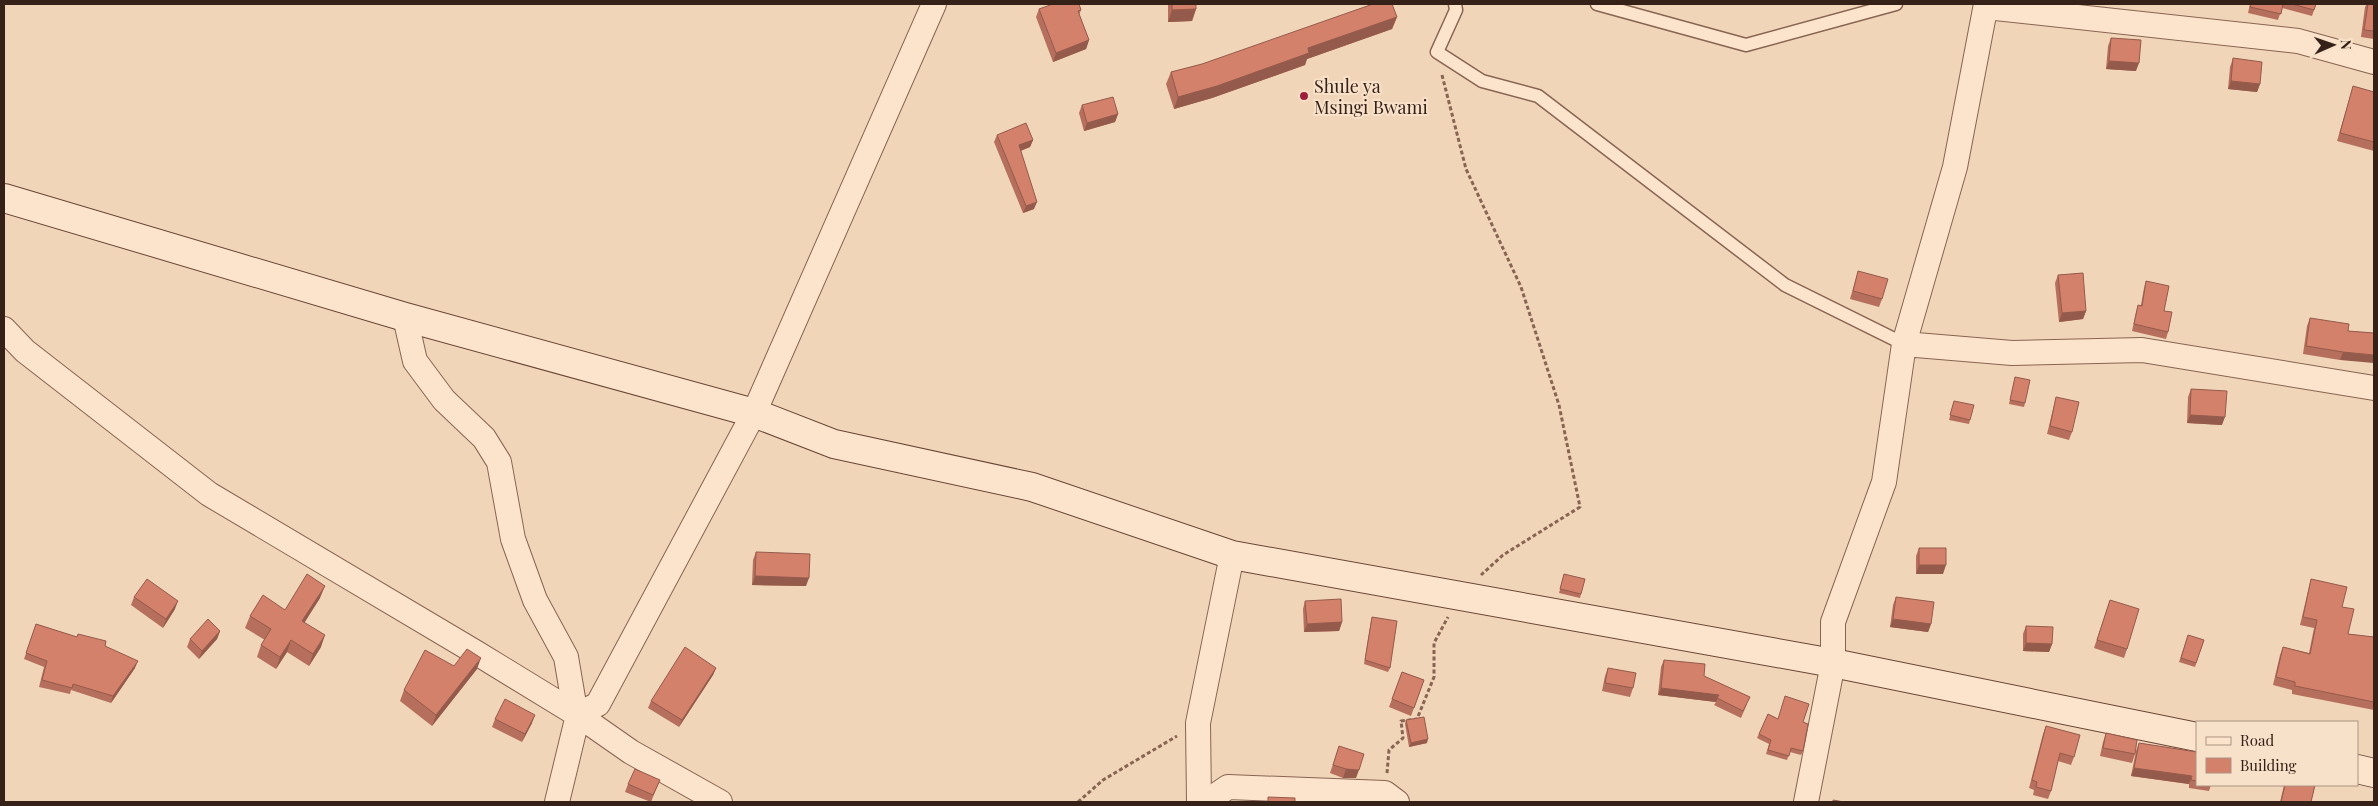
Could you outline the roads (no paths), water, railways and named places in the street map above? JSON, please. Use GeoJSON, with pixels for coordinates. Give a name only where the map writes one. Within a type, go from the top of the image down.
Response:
{"type":"FeatureCollection","features":[{"type":"Feature","properties":{"kind":"street"},"geometry":{"type":"LineString","coordinates":[[578,716],[598,704],[754,413],[934,4]]}},
{"type":"Feature","properties":{"kind":"street"},"geometry":{"type":"LineString","coordinates":[[1806,802],[1834,663],[1833,622],[1884,482],[1904,344],[1955,167],[1983,5],[2298,41],[2374,62]]}},
{"type":"Feature","properties":{"kind":"street"},"geometry":{"type":"LineString","coordinates":[[4,198],[405,317],[754,413],[834,444],[1032,487],[1232,555],[1834,663],[2196,737]]}},
{"type":"Feature","properties":{"kind":"street"},"geometry":{"type":"LineString","coordinates":[[405,317],[415,360],[444,400],[484,438],[499,462],[513,539],[535,600],[566,657],[575,710],[578,716],[557,802]]}},
{"type":"Feature","properties":{"kind":"street"},"geometry":{"type":"LineString","coordinates":[[4,329],[14,353],[209,494],[578,716],[631,752],[720,802]]}},
{"type":"Feature","properties":{"kind":"street"},"geometry":{"type":"LineString","coordinates":[[1904,344],[2012,353],[2142,350],[2374,388]]}},
{"type":"Feature","properties":{"kind":"street"},"geometry":{"type":"LineString","coordinates":[[1198,802],[1198,723],[1232,555]]}},
{"type":"Feature","properties":{"kind":"street"},"geometry":{"type":"LineString","coordinates":[[2358,769],[2374,773]]}},
{"type":"Feature","properties":{"kind":"street"},"geometry":{"type":"LineString","coordinates":[[1206,802],[1228,787],[1391,797]]}},
{"type":"Feature","properties":{"kind":"lane"},"geometry":{"type":"LineString","coordinates":[[1455,4],[1456,10],[1437,52],[1482,81],[1538,96],[1786,285],[1904,344]]}},
{"type":"Feature","properties":{"kind":"lane"},"geometry":{"type":"LineString","coordinates":[[1597,4],[1746,45],[1896,4]]}},
{"type":"Feature","properties":{"kind":"place","name":"Shule ya Msingi Bwami"},"geometry":{"type":"Point","coordinates":[1304,96]}}]}
